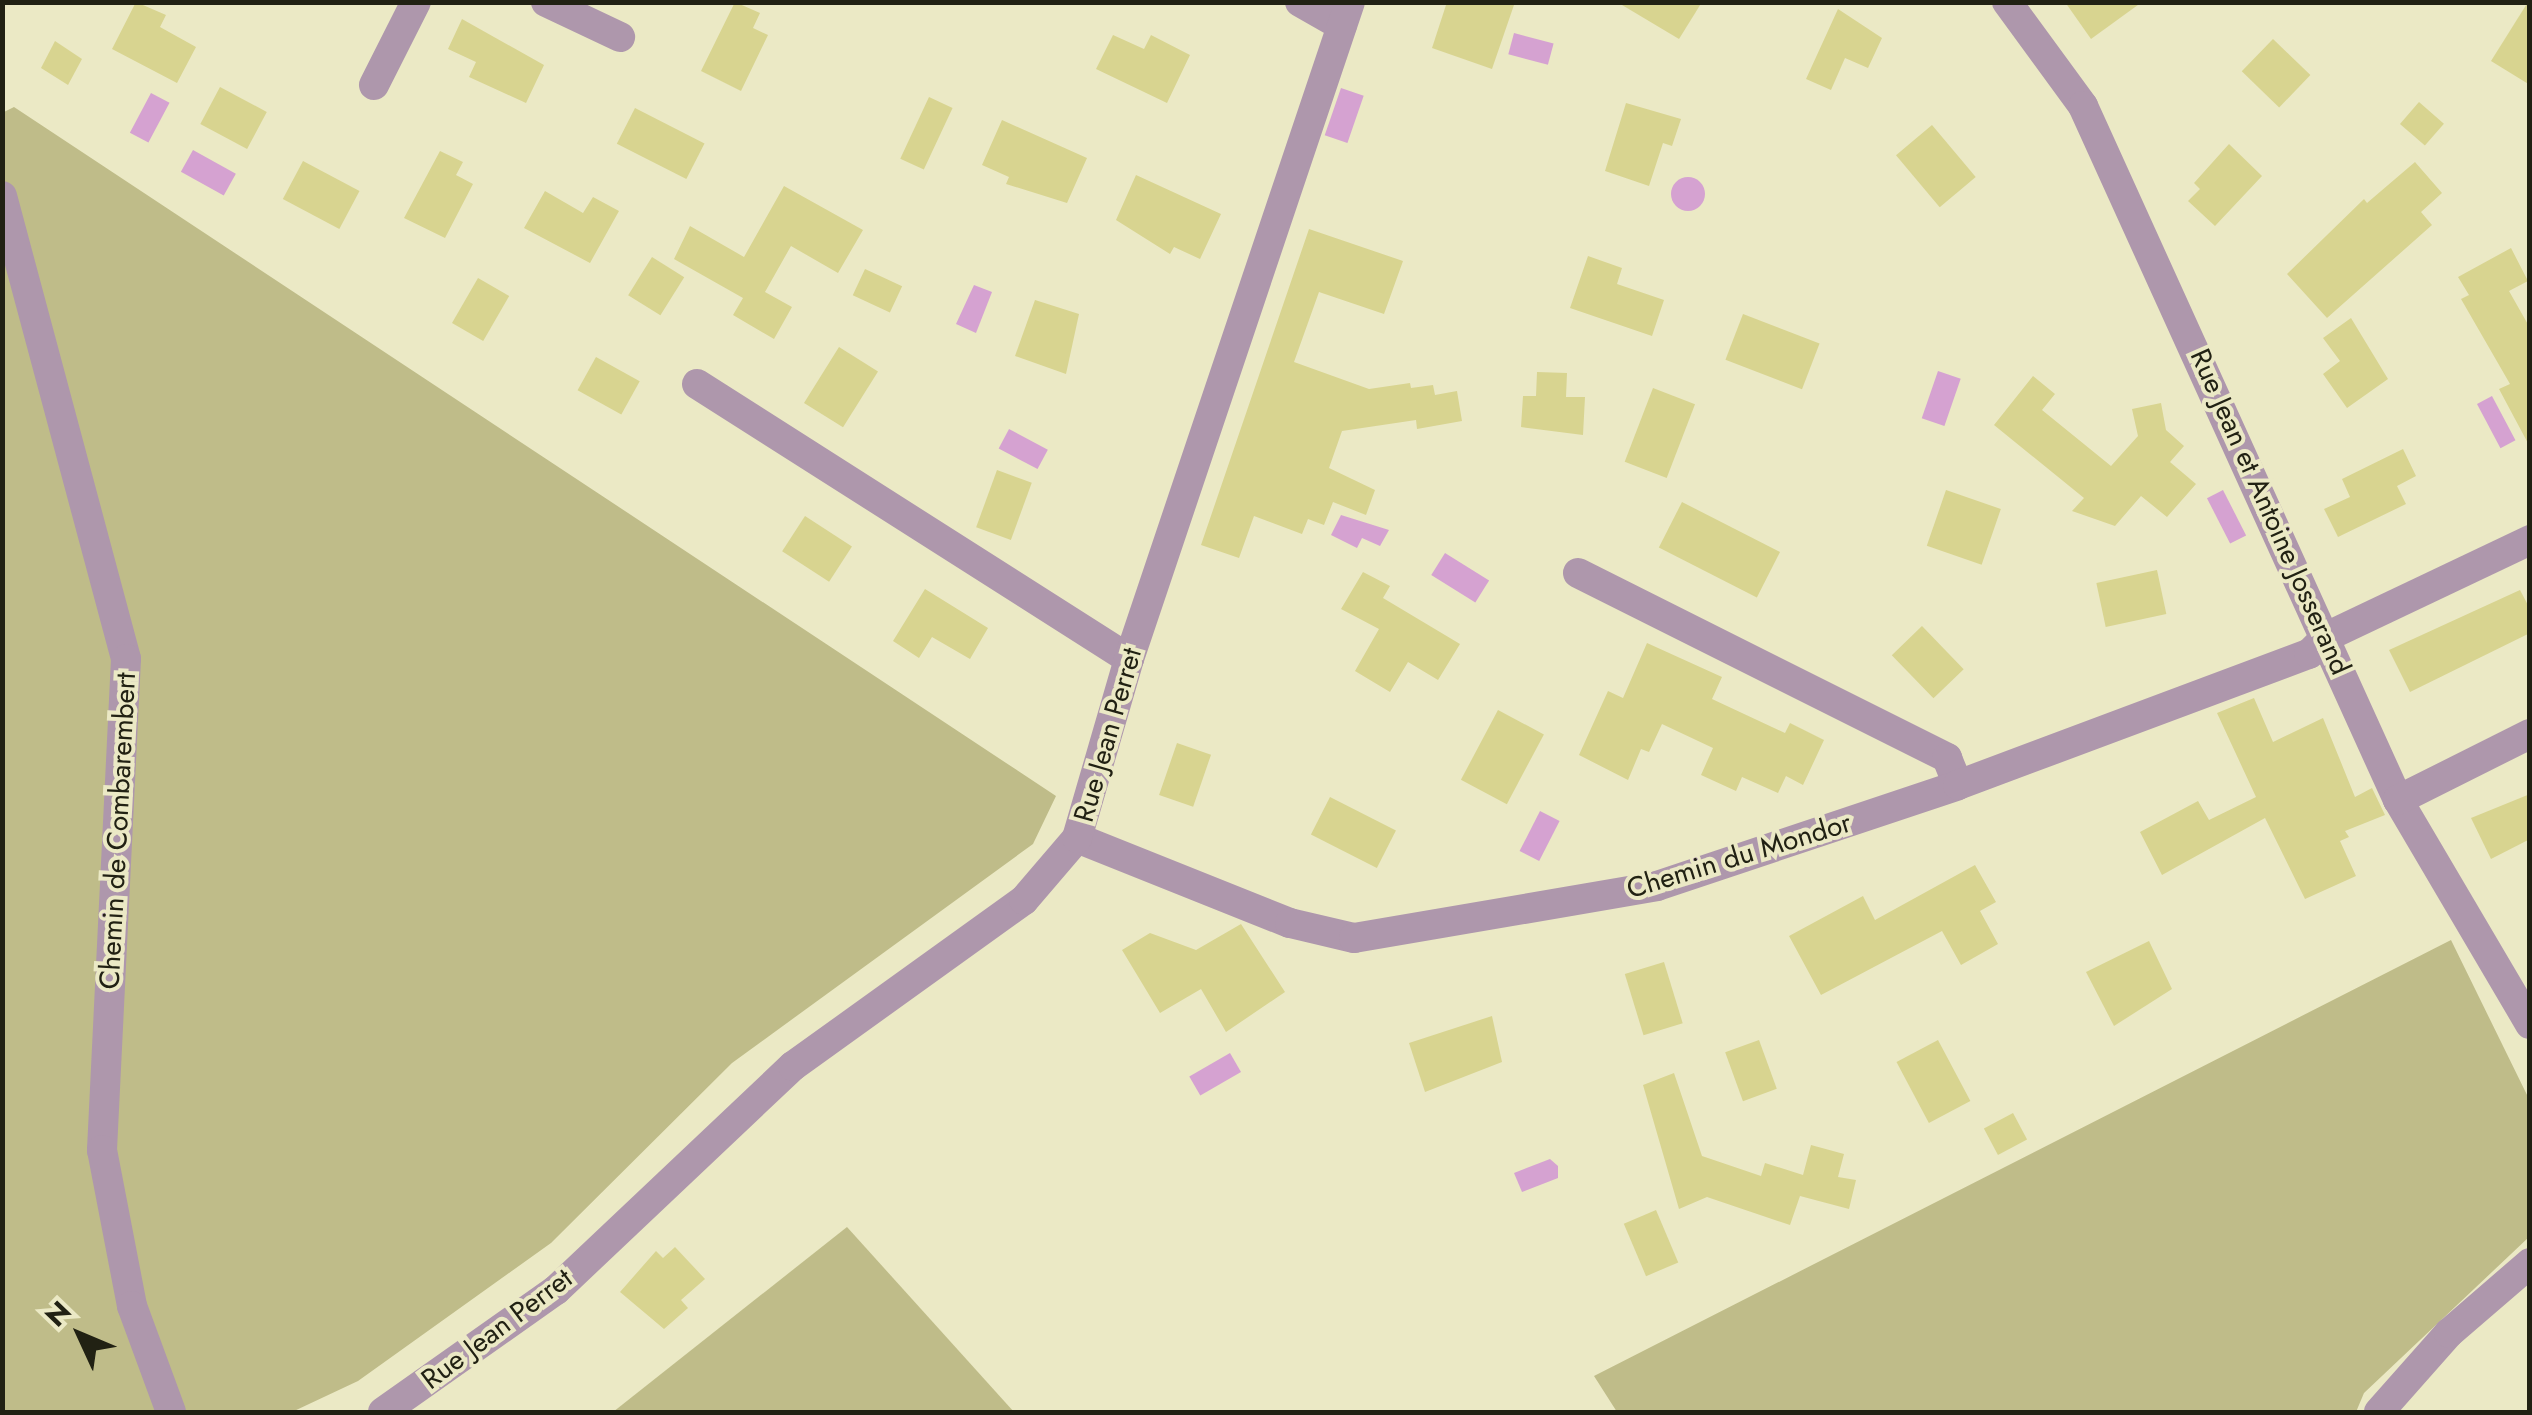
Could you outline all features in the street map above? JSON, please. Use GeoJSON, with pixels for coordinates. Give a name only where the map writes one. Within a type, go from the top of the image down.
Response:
{"type":"FeatureCollection","features":[{"type":"Feature","properties":{"kind":"street"},"geometry":{"type":"LineString","coordinates":[[374,85],[416,2]]}},
{"type":"Feature","properties":{"kind":"street"},"geometry":{"type":"LineString","coordinates":[[546,2],[620,37]]}},
{"type":"Feature","properties":{"kind":"street"},"geometry":{"type":"LineString","coordinates":[[1300,2],[1346,14]]}},
{"type":"Feature","properties":{"kind":"street","name":"Rue Jean et Antoine Josserand"},"geometry":{"type":"LineString","coordinates":[[2007,2],[2084,106],[2398,800],[2530,1024]]}},
{"type":"Feature","properties":{"kind":"street","name":"Rue Jean Perret"},"geometry":{"type":"LineString","coordinates":[[382,1412],[556,1290],[794,1066],[1024,900],[1077,838],[1129,659],[1346,14]]}},
{"type":"Feature","properties":{"kind":"street","name":"Chemin de Combarembert"},"geometry":{"type":"LineString","coordinates":[[2,196],[126,659],[102,1150],[132,1306],[171,1412]]}},
{"type":"Feature","properties":{"kind":"street"},"geometry":{"type":"LineString","coordinates":[[697,384],[1129,659]]}},
{"type":"Feature","properties":{"kind":"street","name":"Chemin du Mondor"},"geometry":{"type":"LineString","coordinates":[[1077,838],[1290,924],[1354,938],[1657,886],[1958,786],[2309,654],[2326,637],[2530,540]]}},
{"type":"Feature","properties":{"kind":"street"},"geometry":{"type":"LineString","coordinates":[[1578,572],[1947,758],[1958,786]]}},
{"type":"Feature","properties":{"kind":"street"},"geometry":{"type":"LineString","coordinates":[[2398,800],[2530,734]]}},
{"type":"Feature","properties":{"kind":"street"},"geometry":{"type":"LineString","coordinates":[[2379,1412],[2448,1333],[2530,1263]]}},
{"type":"Feature","properties":{"kind":"shaded area"},"geometry":{"type":"Polygon","coordinates":[[[1514,33],[1554,44],[1548,65],[1508,54],[1514,33]]]}},
{"type":"Feature","properties":{"kind":"shaded area"},"geometry":{"type":"Polygon","coordinates":[[[1341,88],[1364,96],[1347,143],[1325,135],[1341,88]]]}},
{"type":"Feature","properties":{"kind":"shaded area"},"geometry":{"type":"Polygon","coordinates":[[[151,93],[170,103],[148,143],[130,133],[151,93]]]}},
{"type":"Feature","properties":{"kind":"shaded area"},"geometry":{"type":"Polygon","coordinates":[[[14,107],[1056,796],[1033,844],[732,1063],[551,1243],[358,1381],[292,1412],[3,1412],[2,113],[14,107]]]}},
{"type":"Feature","properties":{"kind":"shaded area"},"geometry":{"type":"Polygon","coordinates":[[[193,150],[236,174],[224,196],[181,172],[193,150]]]}},
{"type":"Feature","properties":{"kind":"shaded area"},"geometry":{"type":"Polygon","coordinates":[[[1688,177],[1700,182],[1705,194],[1700,206],[1688,211],[1676,206],[1671,194],[1676,182],[1688,177]]]}},
{"type":"Feature","properties":{"kind":"shaded area"},"geometry":{"type":"Polygon","coordinates":[[[974,285],[992,292],[976,333],[956,324],[974,285]]]}},
{"type":"Feature","properties":{"kind":"shaded area"},"geometry":{"type":"Polygon","coordinates":[[[1938,371],[1961,379],[1944,426],[1922,418],[1938,371]]]}},
{"type":"Feature","properties":{"kind":"shaded area"},"geometry":{"type":"Polygon","coordinates":[[[2492,396],[2515,440],[2500,448],[2477,404],[2492,396]]]}},
{"type":"Feature","properties":{"kind":"shaded area"},"geometry":{"type":"Polygon","coordinates":[[[1009,429],[1048,450],[1038,469],[999,448],[1009,429]]]}},
{"type":"Feature","properties":{"kind":"shaded area"},"geometry":{"type":"Polygon","coordinates":[[[2223,490],[2246,535],[2230,544],[2207,498],[2223,490]]]}},
{"type":"Feature","properties":{"kind":"shaded area"},"geometry":{"type":"Polygon","coordinates":[[[1341,515],[1389,530],[1380,546],[1362,538],[1357,548],[1331,535],[1341,515]]]}},
{"type":"Feature","properties":{"kind":"shaded area"},"geometry":{"type":"Polygon","coordinates":[[[1445,553],[1489,581],[1475,603],[1431,575],[1445,553]]]}},
{"type":"Feature","properties":{"kind":"shaded area"},"geometry":{"type":"Polygon","coordinates":[[[1540,811],[1560,821],[1539,861],[1520,851],[1540,811]]]}},
{"type":"Feature","properties":{"kind":"shaded area"},"geometry":{"type":"Polygon","coordinates":[[[2451,940],[2529,1099],[2529,1237],[2364,1393],[2356,1412],[1617,1412],[1594,1376],[2451,940]]]}},
{"type":"Feature","properties":{"kind":"shaded area"},"geometry":{"type":"Polygon","coordinates":[[[1230,1053],[1241,1072],[1200,1096],[1189,1076],[1230,1053]]]}},
{"type":"Feature","properties":{"kind":"shaded area"},"geometry":{"type":"Polygon","coordinates":[[[1550,1159],[1558,1166],[1558,1178],[1522,1192],[1514,1173],[1550,1159]]]}},
{"type":"Feature","properties":{"kind":"shaded area"},"geometry":{"type":"Polygon","coordinates":[[[847,1227],[1014,1412],[613,1412],[847,1227]]]}},
{"type":"Feature","properties":{"kind":"building"},"geometry":{"type":"Polygon","coordinates":[[[136,2],[166,15],[160,27],[196,47],[177,83],[112,49],[136,2]]]}},
{"type":"Feature","properties":{"kind":"building"},"geometry":{"type":"Polygon","coordinates":[[[735,2],[760,13],[753,28],[768,35],[741,91],[701,71],[735,2]]]}},
{"type":"Feature","properties":{"kind":"building"},"geometry":{"type":"Polygon","coordinates":[[[1447,2],[1515,2],[1492,69],[1432,48],[1447,2]]]}},
{"type":"Feature","properties":{"kind":"building"},"geometry":{"type":"Polygon","coordinates":[[[1617,2],[1702,2],[1679,39],[1617,2]]]}},
{"type":"Feature","properties":{"kind":"building"},"geometry":{"type":"Polygon","coordinates":[[[2065,2],[2142,2],[2091,39],[2065,2]]]}},
{"type":"Feature","properties":{"kind":"building"},"geometry":{"type":"Polygon","coordinates":[[[2530,2],[2530,85],[2491,61],[2530,2]]]}},
{"type":"Feature","properties":{"kind":"building"},"geometry":{"type":"Polygon","coordinates":[[[1838,9],[1882,38],[1868,68],[1845,58],[1831,90],[1806,79],[1838,9]]]}},
{"type":"Feature","properties":{"kind":"building"},"geometry":{"type":"Polygon","coordinates":[[[462,19],[544,65],[526,103],[469,77],[476,62],[448,49],[462,19]]]}},
{"type":"Feature","properties":{"kind":"building"},"geometry":{"type":"Polygon","coordinates":[[[1113,35],[1144,49],[1151,35],[1190,55],[1167,103],[1096,69],[1113,35]]]}},
{"type":"Feature","properties":{"kind":"building"},"geometry":{"type":"Polygon","coordinates":[[[2273,39],[2310,75],[2279,107],[2242,71],[2273,39]]]}},
{"type":"Feature","properties":{"kind":"building"},"geometry":{"type":"Polygon","coordinates":[[[55,41],[82,59],[68,85],[41,68],[55,41]]]}},
{"type":"Feature","properties":{"kind":"building"},"geometry":{"type":"Polygon","coordinates":[[[220,87],[267,112],[247,149],[200,124],[220,87]]]}},
{"type":"Feature","properties":{"kind":"building"},"geometry":{"type":"Polygon","coordinates":[[[929,97],[953,108],[924,170],[900,159],[929,97]]]}},
{"type":"Feature","properties":{"kind":"building"},"geometry":{"type":"Polygon","coordinates":[[[2419,102],[2444,124],[2425,146],[2400,124],[2419,102]]]}},
{"type":"Feature","properties":{"kind":"building"},"geometry":{"type":"Polygon","coordinates":[[[1626,103],[1681,119],[1672,146],[1663,143],[1649,186],[1605,171],[1626,103]]]}},
{"type":"Feature","properties":{"kind":"building"},"geometry":{"type":"Polygon","coordinates":[[[635,108],[704,143],[686,179],[617,144],[635,108]]]}},
{"type":"Feature","properties":{"kind":"building"},"geometry":{"type":"Polygon","coordinates":[[[1002,120],[1087,158],[1067,203],[1006,184],[1009,177],[982,165],[1002,120]]]}},
{"type":"Feature","properties":{"kind":"building"},"geometry":{"type":"Polygon","coordinates":[[[1932,125],[1976,177],[1940,207],[1896,155],[1932,125]]]}},
{"type":"Feature","properties":{"kind":"building"},"geometry":{"type":"Polygon","coordinates":[[[2229,144],[2262,176],[2215,226],[2188,201],[2200,189],[2194,183],[2229,144]]]}},
{"type":"Feature","properties":{"kind":"building"},"geometry":{"type":"Polygon","coordinates":[[[440,151],[463,162],[456,175],[473,184],[445,238],[404,218],[440,151]]]}},
{"type":"Feature","properties":{"kind":"building"},"geometry":{"type":"Polygon","coordinates":[[[303,161],[360,191],[339,229],[283,199],[303,161]]]}},
{"type":"Feature","properties":{"kind":"building"},"geometry":{"type":"Polygon","coordinates":[[[2415,162],[2442,193],[2421,212],[2432,225],[2327,318],[2287,274],[2364,199],[2367,203],[2415,162]]]}},
{"type":"Feature","properties":{"kind":"building"},"geometry":{"type":"Polygon","coordinates":[[[1136,175],[1221,214],[1200,259],[1174,247],[1170,254],[1116,220],[1136,175]]]}},
{"type":"Feature","properties":{"kind":"building"},"geometry":{"type":"Polygon","coordinates":[[[784,186],[863,230],[838,273],[791,246],[765,292],[792,307],[774,339],[733,315],[743,298],[674,259],[690,226],[744,257],[784,186]]]}},
{"type":"Feature","properties":{"kind":"building"},"geometry":{"type":"Polygon","coordinates":[[[545,191],[583,213],[593,197],[619,211],[590,263],[524,228],[545,191]]]}},
{"type":"Feature","properties":{"kind":"building"},"geometry":{"type":"Polygon","coordinates":[[[1309,229],[1403,261],[1384,314],[1319,292],[1294,362],[1369,389],[1410,383],[1411,388],[1433,385],[1435,395],[1457,391],[1462,421],[1417,429],[1416,420],[1342,431],[1329,468],[1375,490],[1366,515],[1333,502],[1324,525],[1308,519],[1302,534],[1254,516],[1239,558],[1201,545],[1309,229]]]}},
{"type":"Feature","properties":{"kind":"building"},"geometry":{"type":"Polygon","coordinates":[[[2511,248],[2528,281],[2509,291],[2530,328],[2530,447],[2499,389],[2510,384],[2461,299],[2469,295],[2458,277],[2511,248]]]}},
{"type":"Feature","properties":{"kind":"building"},"geometry":{"type":"Polygon","coordinates":[[[1588,256],[1622,268],[1617,284],[1664,300],[1652,336],[1570,308],[1588,256]]]}},
{"type":"Feature","properties":{"kind":"building"},"geometry":{"type":"Polygon","coordinates":[[[652,257],[684,277],[660,315],[628,295],[652,257]]]}},
{"type":"Feature","properties":{"kind":"building"},"geometry":{"type":"Polygon","coordinates":[[[865,269],[902,286],[890,313],[853,295],[865,269]]]}},
{"type":"Feature","properties":{"kind":"building"},"geometry":{"type":"Polygon","coordinates":[[[478,278],[509,296],[483,341],[452,323],[478,278]]]}},
{"type":"Feature","properties":{"kind":"building"},"geometry":{"type":"Polygon","coordinates":[[[1035,300],[1079,314],[1066,374],[1015,356],[1035,300]]]}},
{"type":"Feature","properties":{"kind":"building"},"geometry":{"type":"Polygon","coordinates":[[[1743,314],[1820,343],[1802,389],[1725,360],[1743,314]]]}},
{"type":"Feature","properties":{"kind":"building"},"geometry":{"type":"Polygon","coordinates":[[[2351,318],[2388,379],[2347,408],[2323,374],[2340,361],[2323,338],[2351,318]]]}},
{"type":"Feature","properties":{"kind":"building"},"geometry":{"type":"Polygon","coordinates":[[[839,347],[878,371],[843,427],[804,403],[839,347]]]}},
{"type":"Feature","properties":{"kind":"building"},"geometry":{"type":"Polygon","coordinates":[[[596,357],[640,381],[621,414],[578,390],[596,357]]]}},
{"type":"Feature","properties":{"kind":"building"},"geometry":{"type":"Polygon","coordinates":[[[1537,372],[1567,373],[1566,397],[1585,397],[1583,435],[1521,427],[1523,396],[1536,396],[1537,372]]]}},
{"type":"Feature","properties":{"kind":"building"},"geometry":{"type":"Polygon","coordinates":[[[2033,376],[2055,394],[2042,410],[2111,466],[2138,436],[2132,409],[2161,403],[2166,430],[2184,446],[2170,462],[2196,484],[2167,517],[2141,496],[2115,526],[2072,511],[2084,498],[1994,425],[2033,376]]]}},
{"type":"Feature","properties":{"kind":"building"},"geometry":{"type":"Polygon","coordinates":[[[1653,388],[1695,404],[1667,478],[1625,462],[1653,388]]]}},
{"type":"Feature","properties":{"kind":"building"},"geometry":{"type":"Polygon","coordinates":[[[2403,449],[2416,476],[2397,486],[2406,504],[2338,537],[2324,509],[2350,497],[2342,479],[2403,449]]]}},
{"type":"Feature","properties":{"kind":"building"},"geometry":{"type":"Polygon","coordinates":[[[997,470],[1032,483],[1011,540],[976,527],[997,470]]]}},
{"type":"Feature","properties":{"kind":"building"},"geometry":{"type":"Polygon","coordinates":[[[1946,490],[2001,509],[1982,565],[1927,546],[1946,490]]]}},
{"type":"Feature","properties":{"kind":"building"},"geometry":{"type":"Polygon","coordinates":[[[1682,502],[1780,552],[1757,597],[1659,547],[1682,502]]]}},
{"type":"Feature","properties":{"kind":"building"},"geometry":{"type":"Polygon","coordinates":[[[805,516],[852,546],[829,582],[782,551],[805,516]]]}},
{"type":"Feature","properties":{"kind":"building"},"geometry":{"type":"Polygon","coordinates":[[[2157,570],[2166,614],[2106,627],[2096,583],[2157,570]]]}},
{"type":"Feature","properties":{"kind":"building"},"geometry":{"type":"Polygon","coordinates":[[[1363,572],[1390,586],[1383,598],[1460,644],[1438,680],[1408,662],[1390,692],[1355,671],[1379,629],[1341,609],[1363,572]]]}},
{"type":"Feature","properties":{"kind":"building"},"geometry":{"type":"Polygon","coordinates":[[[925,589],[988,628],[970,659],[932,637],[919,658],[893,641],[925,589]]]}},
{"type":"Feature","properties":{"kind":"building"},"geometry":{"type":"Polygon","coordinates":[[[2520,590],[2530,609],[2530,633],[2410,692],[2389,650],[2520,590]]]}},
{"type":"Feature","properties":{"kind":"building"},"geometry":{"type":"Polygon","coordinates":[[[1922,626],[1964,669],[1933,698],[1892,655],[1922,626]]]}},
{"type":"Feature","properties":{"kind":"building"},"geometry":{"type":"Polygon","coordinates":[[[1647,643],[1722,677],[1712,699],[1785,733],[1790,723],[1824,740],[1803,785],[1786,776],[1778,793],[1742,777],[1736,791],[1701,775],[1713,748],[1662,724],[1649,752],[1641,749],[1628,780],[1579,755],[1608,691],[1623,698],[1647,643]]]}},
{"type":"Feature","properties":{"kind":"building"},"geometry":{"type":"Polygon","coordinates":[[[2254,698],[2273,742],[2323,718],[2355,797],[2372,788],[2385,815],[2345,831],[2349,837],[2340,841],[2356,876],[2305,899],[2265,818],[2162,875],[2140,832],[2198,801],[2209,820],[2256,797],[2217,713],[2254,698]]]}},
{"type":"Feature","properties":{"kind":"building"},"geometry":{"type":"Polygon","coordinates":[[[1498,710],[1544,734],[1507,804],[1461,780],[1498,710]]]}},
{"type":"Feature","properties":{"kind":"building"},"geometry":{"type":"Polygon","coordinates":[[[1177,743],[1211,755],[1193,807],[1159,795],[1177,743]]]}},
{"type":"Feature","properties":{"kind":"building"},"geometry":{"type":"Polygon","coordinates":[[[2530,794],[2530,839],[2491,859],[2471,818],[2530,794]]]}},
{"type":"Feature","properties":{"kind":"building"},"geometry":{"type":"Polygon","coordinates":[[[1330,797],[1396,831],[1377,868],[1311,834],[1330,797]]]}},
{"type":"Feature","properties":{"kind":"building"},"geometry":{"type":"Polygon","coordinates":[[[1975,865],[1996,902],[1980,911],[1998,944],[1961,965],[1942,931],[1821,995],[1789,936],[1863,896],[1875,920],[1975,865]]]}},
{"type":"Feature","properties":{"kind":"building"},"geometry":{"type":"Polygon","coordinates":[[[1241,924],[1285,992],[1226,1032],[1201,989],[1160,1013],[1122,950],[1150,933],[1196,950],[1241,924]]]}},
{"type":"Feature","properties":{"kind":"building"},"geometry":{"type":"Polygon","coordinates":[[[2149,941],[2172,989],[2114,1026],[2086,972],[2149,941]]]}},
{"type":"Feature","properties":{"kind":"building"},"geometry":{"type":"Polygon","coordinates":[[[1664,962],[1683,1023],[1644,1035],[1625,974],[1664,962]]]}},
{"type":"Feature","properties":{"kind":"building"},"geometry":{"type":"Polygon","coordinates":[[[1492,1016],[1502,1062],[1425,1092],[1409,1043],[1492,1016]]]}},
{"type":"Feature","properties":{"kind":"building"},"geometry":{"type":"Polygon","coordinates":[[[1759,1040],[1777,1089],[1743,1101],[1725,1052],[1759,1040]]]}},
{"type":"Feature","properties":{"kind":"building"},"geometry":{"type":"Polygon","coordinates":[[[1938,1040],[1970,1101],[1929,1123],[1897,1062],[1938,1040]]]}},
{"type":"Feature","properties":{"kind":"building"},"geometry":{"type":"Polygon","coordinates":[[[1674,1073],[1702,1156],[1761,1176],[1765,1163],[1803,1175],[1811,1145],[1844,1154],[1838,1177],[1856,1180],[1849,1209],[1800,1196],[1790,1225],[1707,1197],[1679,1209],[1643,1085],[1674,1073]]]}},
{"type":"Feature","properties":{"kind":"building"},"geometry":{"type":"Polygon","coordinates":[[[2013,1113],[2027,1139],[1998,1155],[1984,1128],[2013,1113]]]}},
{"type":"Feature","properties":{"kind":"building"},"geometry":{"type":"Polygon","coordinates":[[[1656,1210],[1678,1262],[1646,1276],[1624,1224],[1656,1210]]]}},
{"type":"Feature","properties":{"kind":"building"},"geometry":{"type":"Polygon","coordinates":[[[675,1247],[705,1279],[681,1300],[688,1308],[664,1329],[620,1292],[656,1251],[663,1258],[675,1247]]]}}]}
